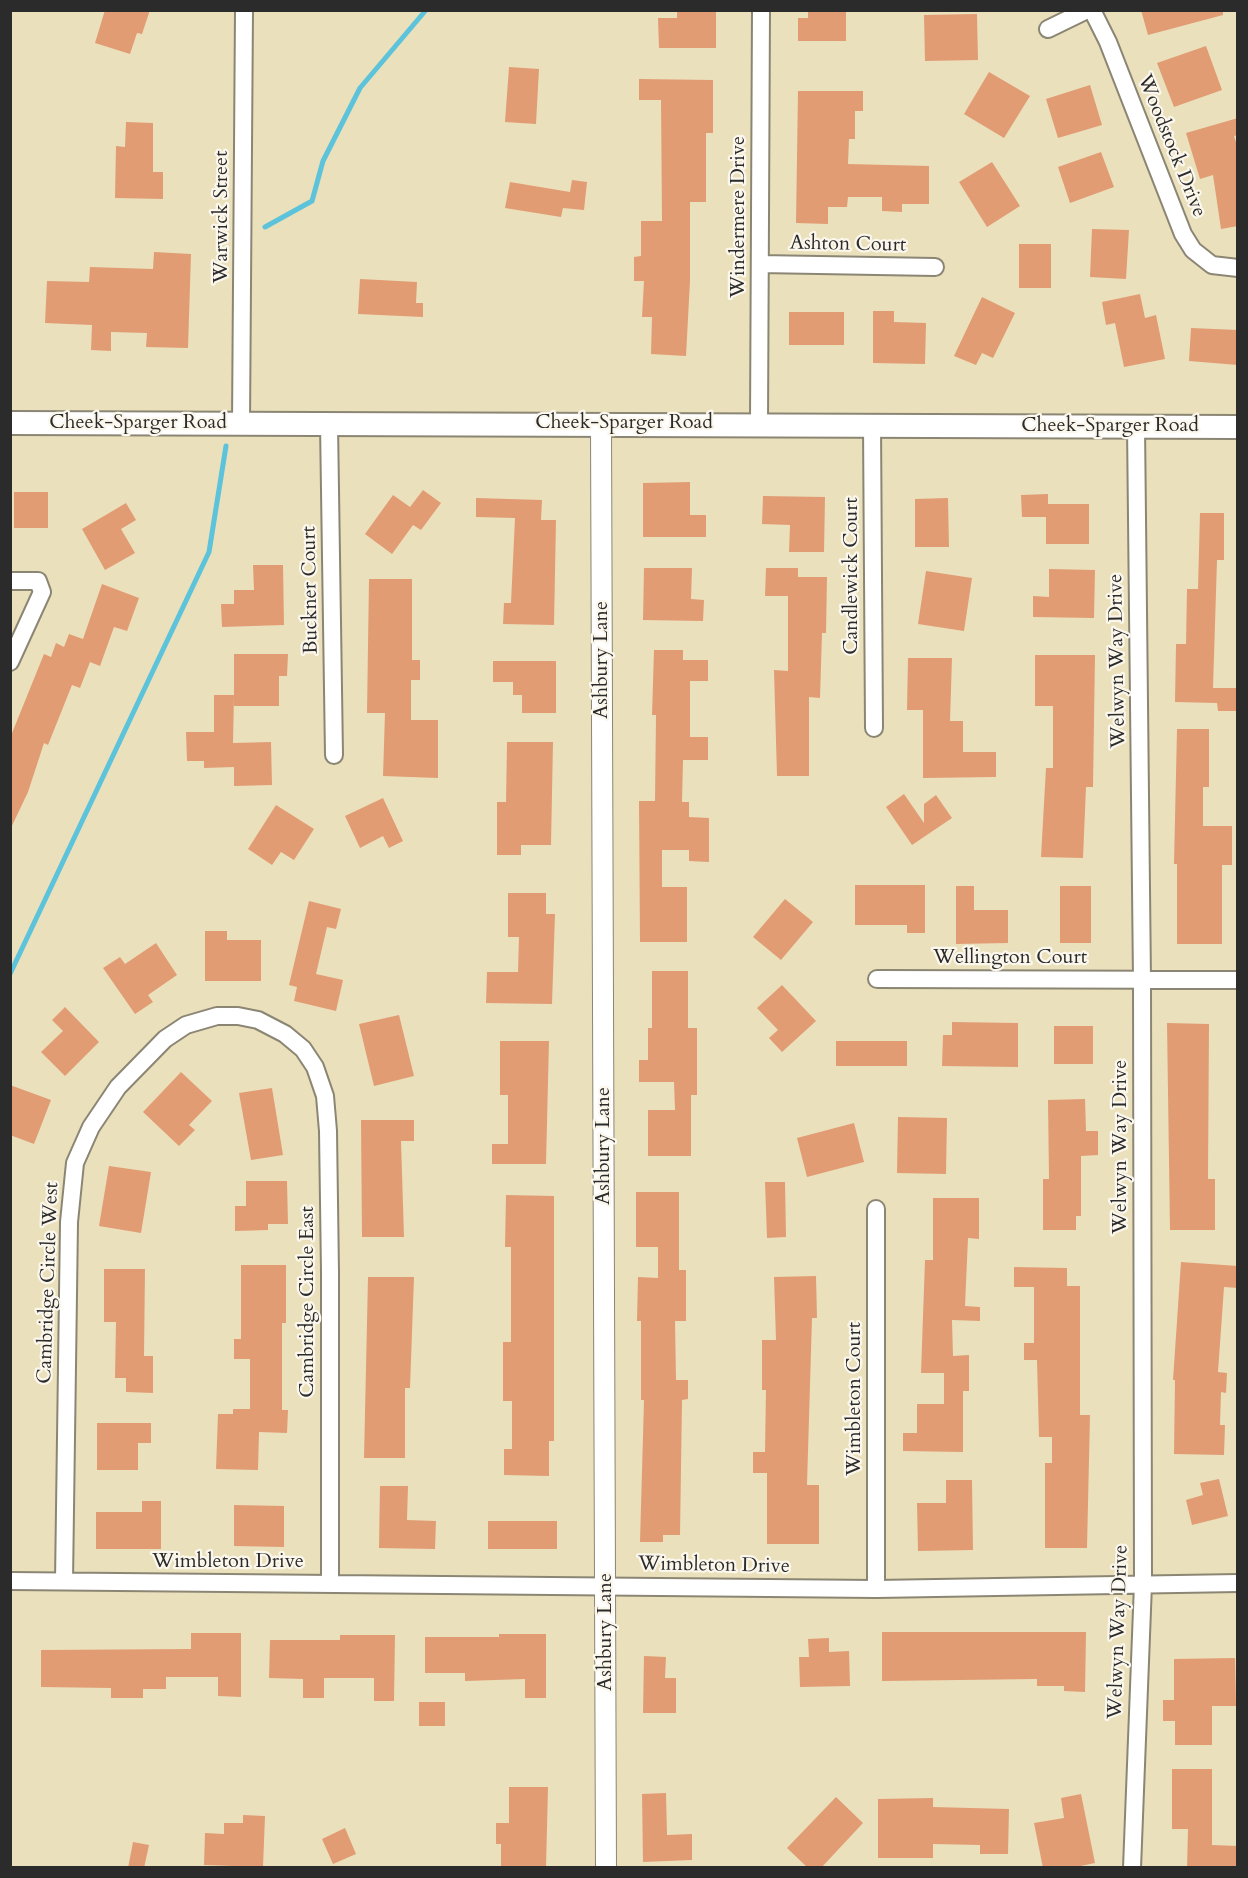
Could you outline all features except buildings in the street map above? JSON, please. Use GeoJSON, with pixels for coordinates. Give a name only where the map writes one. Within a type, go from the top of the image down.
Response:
{"type":"FeatureCollection","features":[{"type":"Feature","properties":{"kind":"main road","name":"Cheek-Sparger Road"},"geometry":{"type":"LineString","coordinates":[[10,423],[759,423],[1238,427]]}},
{"type":"Feature","properties":{"kind":"street","name":"Warwick Street"},"geometry":{"type":"LineString","coordinates":[[241,423],[244,10]]}},
{"type":"Feature","properties":{"kind":"street","name":"Windermere Drive"},"geometry":{"type":"LineString","coordinates":[[759,423],[761,10]]}},
{"type":"Feature","properties":{"kind":"street"},"geometry":{"type":"LineString","coordinates":[[1048,29],[1087,10]]}},
{"type":"Feature","properties":{"kind":"street","name":"Woodstock Drive"},"geometry":{"type":"LineString","coordinates":[[1092,10],[1108,42],[1183,234],[1193,250],[1212,265],[1238,268]]}},
{"type":"Feature","properties":{"kind":"street","name":"Ashton Court"},"geometry":{"type":"LineString","coordinates":[[760,264],[935,267]]}},
{"type":"Feature","properties":{"kind":"street","name":"Buckner Court"},"geometry":{"type":"LineString","coordinates":[[329,424],[334,755]]}},
{"type":"Feature","properties":{"kind":"street","name":"Ashbury Lane"},"geometry":{"type":"LineString","coordinates":[[601,424],[606,1868]]}},
{"type":"Feature","properties":{"kind":"street","name":"Candlewick Court"},"geometry":{"type":"LineString","coordinates":[[872,424],[874,728]]}},
{"type":"Feature","properties":{"kind":"street","name":"Welwyn Way Drive"},"geometry":{"type":"LineString","coordinates":[[1132,1868],[1143,1584],[1142,980],[1136,426]]}},
{"type":"Feature","properties":{"kind":"street"},"geometry":{"type":"LineString","coordinates":[[10,581],[38,581],[42,585],[42,592],[10,663]]}},
{"type":"Feature","properties":{"kind":"street","name":"Wellington Court"},"geometry":{"type":"LineString","coordinates":[[877,979],[1238,980]]}},
{"type":"Feature","properties":{"kind":"street","name":"Cambridge Circle West"},"geometry":{"type":"LineString","coordinates":[[64,1581],[69,1222],[75,1163],[91,1126],[118,1087],[165,1039],[186,1025],[217,1016],[238,1016],[258,1020],[285,1034]]}},
{"type":"Feature","properties":{"kind":"street","name":"Cambridge Circle East"},"geometry":{"type":"LineString","coordinates":[[285,1034],[303,1049],[315,1067],[325,1096],[328,1131],[330,1584]]}},
{"type":"Feature","properties":{"kind":"street","name":"Wimbleton Court"},"geometry":{"type":"LineString","coordinates":[[876,1209],[876,1589]]}},
{"type":"Feature","properties":{"kind":"street","name":"Wimbleton Drive"},"geometry":{"type":"LineString","coordinates":[[10,1581],[876,1589],[1238,1583]]}},
{"type":"Feature","properties":{"kind":"waterway"},"geometry":{"type":"LineString","coordinates":[[265,227],[312,201],[323,161],[360,88],[426,10]]}},
{"type":"Feature","properties":{"kind":"waterway"},"geometry":{"type":"LineString","coordinates":[[10,974],[209,552],[226,446]]}}]}
